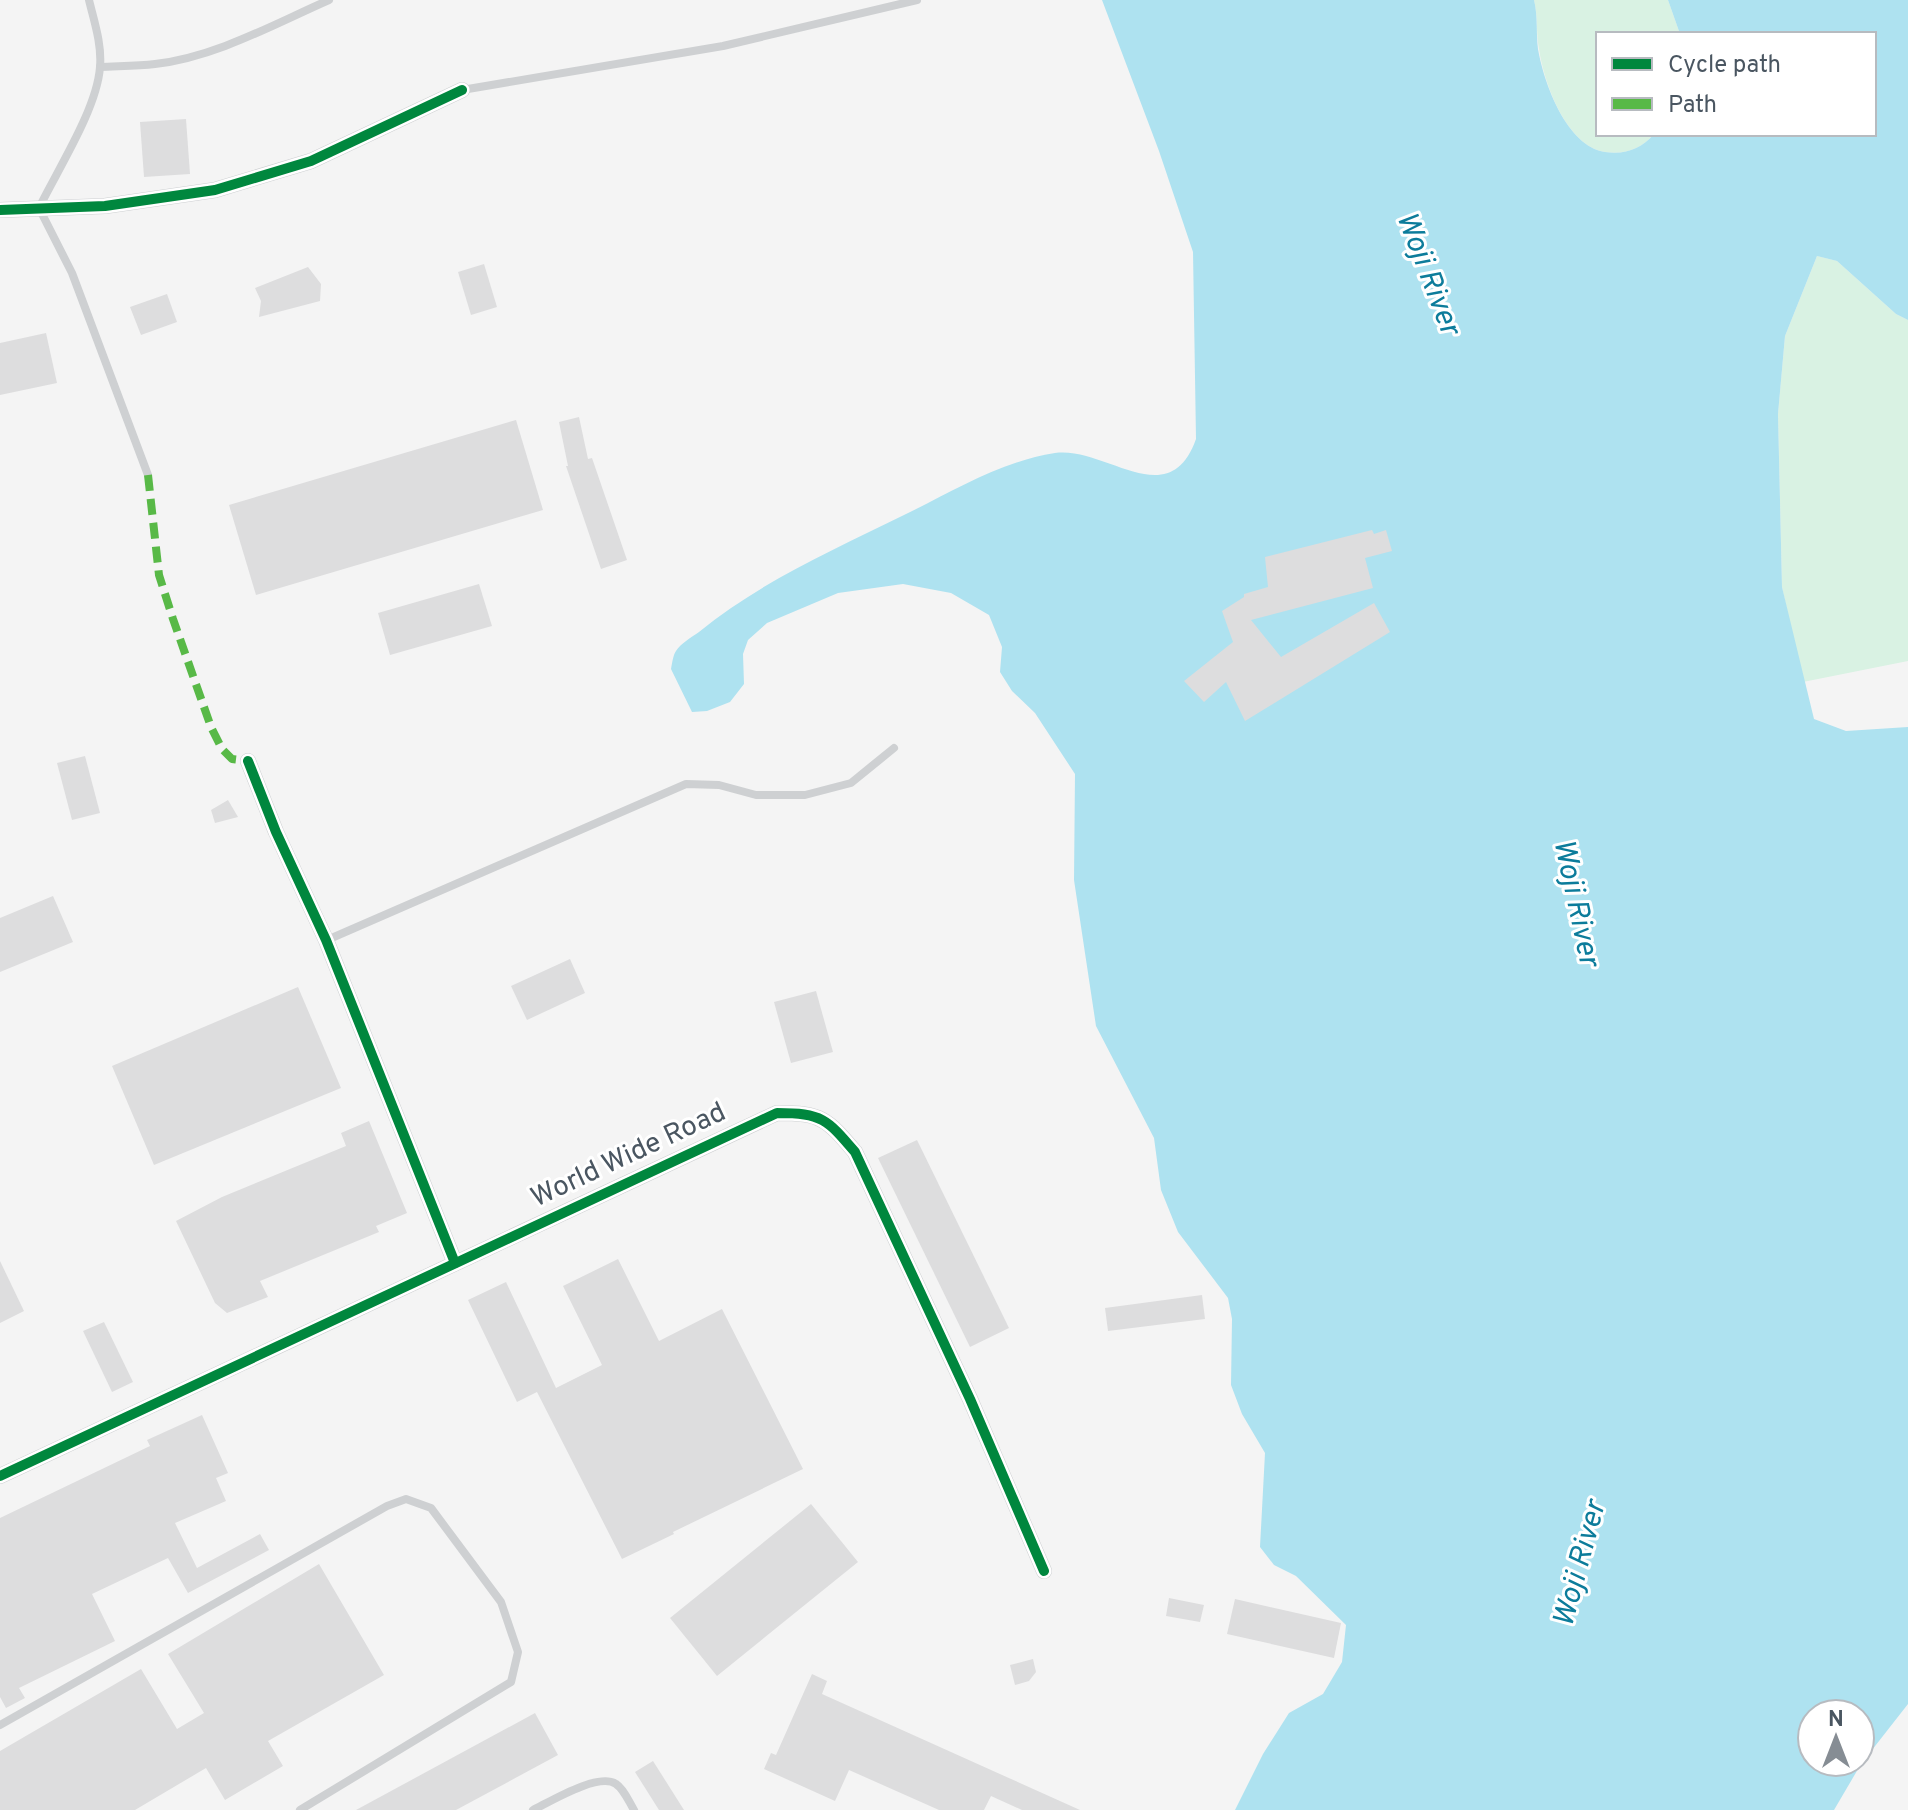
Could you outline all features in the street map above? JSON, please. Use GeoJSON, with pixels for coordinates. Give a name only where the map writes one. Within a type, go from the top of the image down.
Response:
{"type":"FeatureCollection","features":[{"type":"Feature","properties":{"kind":"street"},"geometry":{"type":"LineString","coordinates":[[0,210],[105,206],[215,190],[268,176],[324,155],[462,90]]}},
{"type":"Feature","properties":{"kind":"street"},"geometry":{"type":"LineString","coordinates":[[248,761],[276,832],[326,940],[455,1263]]}},
{"type":"Feature","properties":{"kind":"street","name":"World Wide Road"},"geometry":{"type":"LineString","coordinates":[[0,1476],[777,1113],[807,1113],[831,1124],[855,1152],[970,1399],[1044,1571]]}},
{"type":"Feature","properties":{"kind":"lane"},"geometry":{"type":"LineString","coordinates":[[89,0],[98,36],[100,67],[82,123],[39,208],[72,273],[148,475]]}},
{"type":"Feature","properties":{"kind":"lane"},"geometry":{"type":"LineString","coordinates":[[100,67],[157,64],[196,55],[241,39],[329,0]]}},
{"type":"Feature","properties":{"kind":"lane"},"geometry":{"type":"LineString","coordinates":[[462,90],[723,46],[917,0]]}},
{"type":"Feature","properties":{"kind":"lane"},"geometry":{"type":"LineString","coordinates":[[326,940],[686,784],[719,785],[756,795],[805,795],[851,783],[894,748]]}},
{"type":"Feature","properties":{"kind":"lane"},"geometry":{"type":"LineString","coordinates":[[0,1725],[387,1506],[406,1499],[431,1508],[501,1602],[518,1652],[511,1682],[300,1810]]}},
{"type":"Feature","properties":{"kind":"lane"},"geometry":{"type":"LineString","coordinates":[[533,1810],[581,1786],[610,1781],[619,1785],[634,1810]]}},
{"type":"Feature","properties":{"kind":"green space"},"geometry":{"type":"Polygon","coordinates":[[[1534,0],[1668,0],[1679,32],[1596,32],[1596,136],[1652,136],[1644,144],[1626,152],[1605,152],[1591,147],[1569,126],[1546,79],[1538,43],[1534,0]]]}},
{"type":"Feature","properties":{"kind":"green space"},"geometry":{"type":"Polygon","coordinates":[[[1817,256],[1837,261],[1896,314],[1908,320],[1908,661],[1803,682],[1782,587],[1778,414],[1785,336],[1817,256]]]}},
{"type":"Feature","properties":{"kind":"water","name":"Woji River"},"geometry":{"type":"Polygon","coordinates":[[[1102,0],[1534,0],[1541,63],[1560,111],[1579,138],[1591,147],[1619,153],[1644,144],[1652,136],[1876,136],[1876,32],[1679,32],[1668,0],[1908,0],[1908,320],[1896,314],[1837,261],[1817,256],[1785,336],[1778,414],[1782,587],[1814,719],[1846,731],[1908,727],[1908,1704],[1876,1745],[1876,1698],[1796,1698],[1796,1778],[1853,1778],[1834,1810],[1235,1810],[1263,1754],[1289,1713],[1323,1694],[1342,1662],[1346,1625],[1296,1576],[1274,1565],[1260,1547],[1265,1453],[1242,1414],[1231,1385],[1232,1319],[1228,1298],[1178,1232],[1161,1190],[1154,1138],[1096,1026],[1074,880],[1075,774],[1035,713],[1012,691],[1000,672],[1002,647],[989,615],[951,593],[903,584],[838,593],[767,623],[748,640],[743,654],[744,684],[730,702],[707,711],[692,712],[671,669],[680,646],[772,582],[996,470],[1055,453],[1075,454],[1153,475],[1170,472],[1184,461],[1196,439],[1193,252],[1102,0]]]}},
{"type":"Feature","properties":{"kind":"building"},"geometry":{"type":"Polygon","coordinates":[[[186,119],[190,174],[144,177],[140,122],[186,119]]]}},
{"type":"Feature","properties":{"kind":"building"},"geometry":{"type":"Polygon","coordinates":[[[484,264],[497,307],[471,315],[458,272],[484,264]]]}},
{"type":"Feature","properties":{"kind":"building"},"geometry":{"type":"Polygon","coordinates":[[[308,267],[321,284],[320,301],[259,317],[261,301],[255,288],[308,267]]]}},
{"type":"Feature","properties":{"kind":"building"},"geometry":{"type":"Polygon","coordinates":[[[167,294],[177,322],[141,335],[130,307],[167,294]]]}},
{"type":"Feature","properties":{"kind":"building"},"geometry":{"type":"Polygon","coordinates":[[[46,333],[57,383],[0,395],[0,343],[46,333]]]}},
{"type":"Feature","properties":{"kind":"building"},"geometry":{"type":"Polygon","coordinates":[[[579,417],[588,459],[592,458],[627,560],[601,569],[566,466],[559,422],[579,417]]]}},
{"type":"Feature","properties":{"kind":"building"},"geometry":{"type":"Polygon","coordinates":[[[516,420],[543,510],[256,595],[229,505],[516,420]]]}},
{"type":"Feature","properties":{"kind":"building"},"geometry":{"type":"Polygon","coordinates":[[[1372,530],[1374,534],[1386,530],[1392,551],[1365,558],[1373,588],[1251,620],[1281,657],[1374,603],[1390,632],[1245,721],[1226,682],[1204,702],[1184,681],[1233,642],[1222,611],[1244,594],[1268,587],[1265,557],[1372,530]]]}},
{"type":"Feature","properties":{"kind":"building"},"geometry":{"type":"Polygon","coordinates":[[[479,584],[492,626],[390,655],[378,613],[479,584]]]}},
{"type":"Feature","properties":{"kind":"building"},"geometry":{"type":"Polygon","coordinates":[[[85,756],[100,813],[72,820],[57,763],[85,756]]]}},
{"type":"Feature","properties":{"kind":"building"},"geometry":{"type":"Polygon","coordinates":[[[228,800],[238,817],[215,823],[211,810],[228,800]]]}},
{"type":"Feature","properties":{"kind":"building"},"geometry":{"type":"Polygon","coordinates":[[[53,896],[73,942],[0,972],[0,918],[53,896]]]}},
{"type":"Feature","properties":{"kind":"building"},"geometry":{"type":"Polygon","coordinates":[[[570,959],[585,993],[527,1020],[511,986],[570,959]]]}},
{"type":"Feature","properties":{"kind":"building"},"geometry":{"type":"Polygon","coordinates":[[[298,987],[341,1088],[154,1165],[112,1066],[298,987]]]}},
{"type":"Feature","properties":{"kind":"building"},"geometry":{"type":"Polygon","coordinates":[[[816,991],[833,1052],[791,1063],[774,1002],[816,991]]]}},
{"type":"Feature","properties":{"kind":"building"},"geometry":{"type":"Polygon","coordinates":[[[369,1121],[407,1213],[376,1226],[379,1232],[260,1281],[268,1297],[227,1313],[215,1303],[176,1221],[222,1197],[346,1146],[341,1133],[369,1121]]]}},
{"type":"Feature","properties":{"kind":"building"},"geometry":{"type":"Polygon","coordinates":[[[917,1140],[1009,1328],[970,1347],[878,1158],[917,1140]]]}},
{"type":"Feature","properties":{"kind":"building"},"geometry":{"type":"Polygon","coordinates":[[[618,1259],[659,1341],[722,1309],[803,1469],[622,1559],[537,1392],[517,1402],[468,1300],[506,1282],[556,1388],[602,1365],[563,1286],[618,1259]]]}},
{"type":"Feature","properties":{"kind":"building"},"geometry":{"type":"Polygon","coordinates":[[[0,1261],[24,1311],[0,1323],[0,1261]]]}},
{"type":"Feature","properties":{"kind":"building"},"geometry":{"type":"Polygon","coordinates":[[[1202,1295],[1205,1319],[1108,1331],[1105,1308],[1202,1295]]]}},
{"type":"Feature","properties":{"kind":"building"},"geometry":{"type":"Polygon","coordinates":[[[104,1322],[133,1382],[112,1392],[83,1331],[104,1322]]]}},
{"type":"Feature","properties":{"kind":"building"},"geometry":{"type":"Polygon","coordinates":[[[202,1415],[228,1473],[216,1478],[226,1501],[175,1523],[197,1568],[260,1534],[269,1550],[188,1593],[168,1558],[92,1594],[115,1641],[19,1688],[25,1698],[6,1708],[0,1697],[0,1518],[150,1446],[147,1440],[202,1415]]]}},
{"type":"Feature","properties":{"kind":"building"},"geometry":{"type":"Polygon","coordinates":[[[811,1504],[858,1562],[717,1676],[670,1618],[811,1504]]]}},
{"type":"Feature","properties":{"kind":"building"},"geometry":{"type":"Polygon","coordinates":[[[319,1564],[384,1675],[268,1741],[283,1766],[225,1800],[206,1768],[135,1810],[0,1810],[0,1751],[141,1669],[177,1729],[204,1713],[168,1654],[319,1564]]]}},
{"type":"Feature","properties":{"kind":"building"},"geometry":{"type":"Polygon","coordinates":[[[1169,1598],[1204,1605],[1200,1622],[1166,1616],[1169,1598]]]}},
{"type":"Feature","properties":{"kind":"building"},"geometry":{"type":"Polygon","coordinates":[[[1235,1599],[1341,1623],[1334,1658],[1227,1634],[1235,1599]]]}},
{"type":"Feature","properties":{"kind":"building"},"geometry":{"type":"Polygon","coordinates":[[[1033,1659],[1036,1672],[1029,1681],[1015,1685],[1010,1665],[1033,1659]]]}},
{"type":"Feature","properties":{"kind":"building"},"geometry":{"type":"Polygon","coordinates":[[[812,1674],[827,1681],[822,1694],[1080,1810],[1022,1810],[991,1796],[984,1810],[939,1810],[849,1770],[835,1801],[764,1769],[771,1753],[776,1755],[812,1674]]]}},
{"type":"Feature","properties":{"kind":"building"},"geometry":{"type":"Polygon","coordinates":[[[535,1713],[558,1755],[456,1810],[356,1810],[535,1713]]]}},
{"type":"Feature","properties":{"kind":"building"},"geometry":{"type":"Polygon","coordinates":[[[653,1761],[684,1810],[659,1810],[635,1772],[653,1761]]]}},
{"type":"Feature","properties":{"kind":"marked path"},"geometry":{"type":"LineString","coordinates":[[148,475],[159,575],[173,619],[211,727],[222,749],[232,759],[248,761]]}},
{"type":"Feature","properties":{"kind":"cycle path"},"geometry":{"type":"LineString","coordinates":[[0,210],[105,206],[215,190],[311,161],[462,90]]}},
{"type":"Feature","properties":{"kind":"cycle path"},"geometry":{"type":"LineString","coordinates":[[248,761],[276,832],[326,940],[455,1263]]}},
{"type":"Feature","properties":{"kind":"cycle path"},"geometry":{"type":"LineString","coordinates":[[0,1476],[777,1113],[804,1114],[830,1125],[855,1152],[970,1399],[1044,1571]]}}]}
